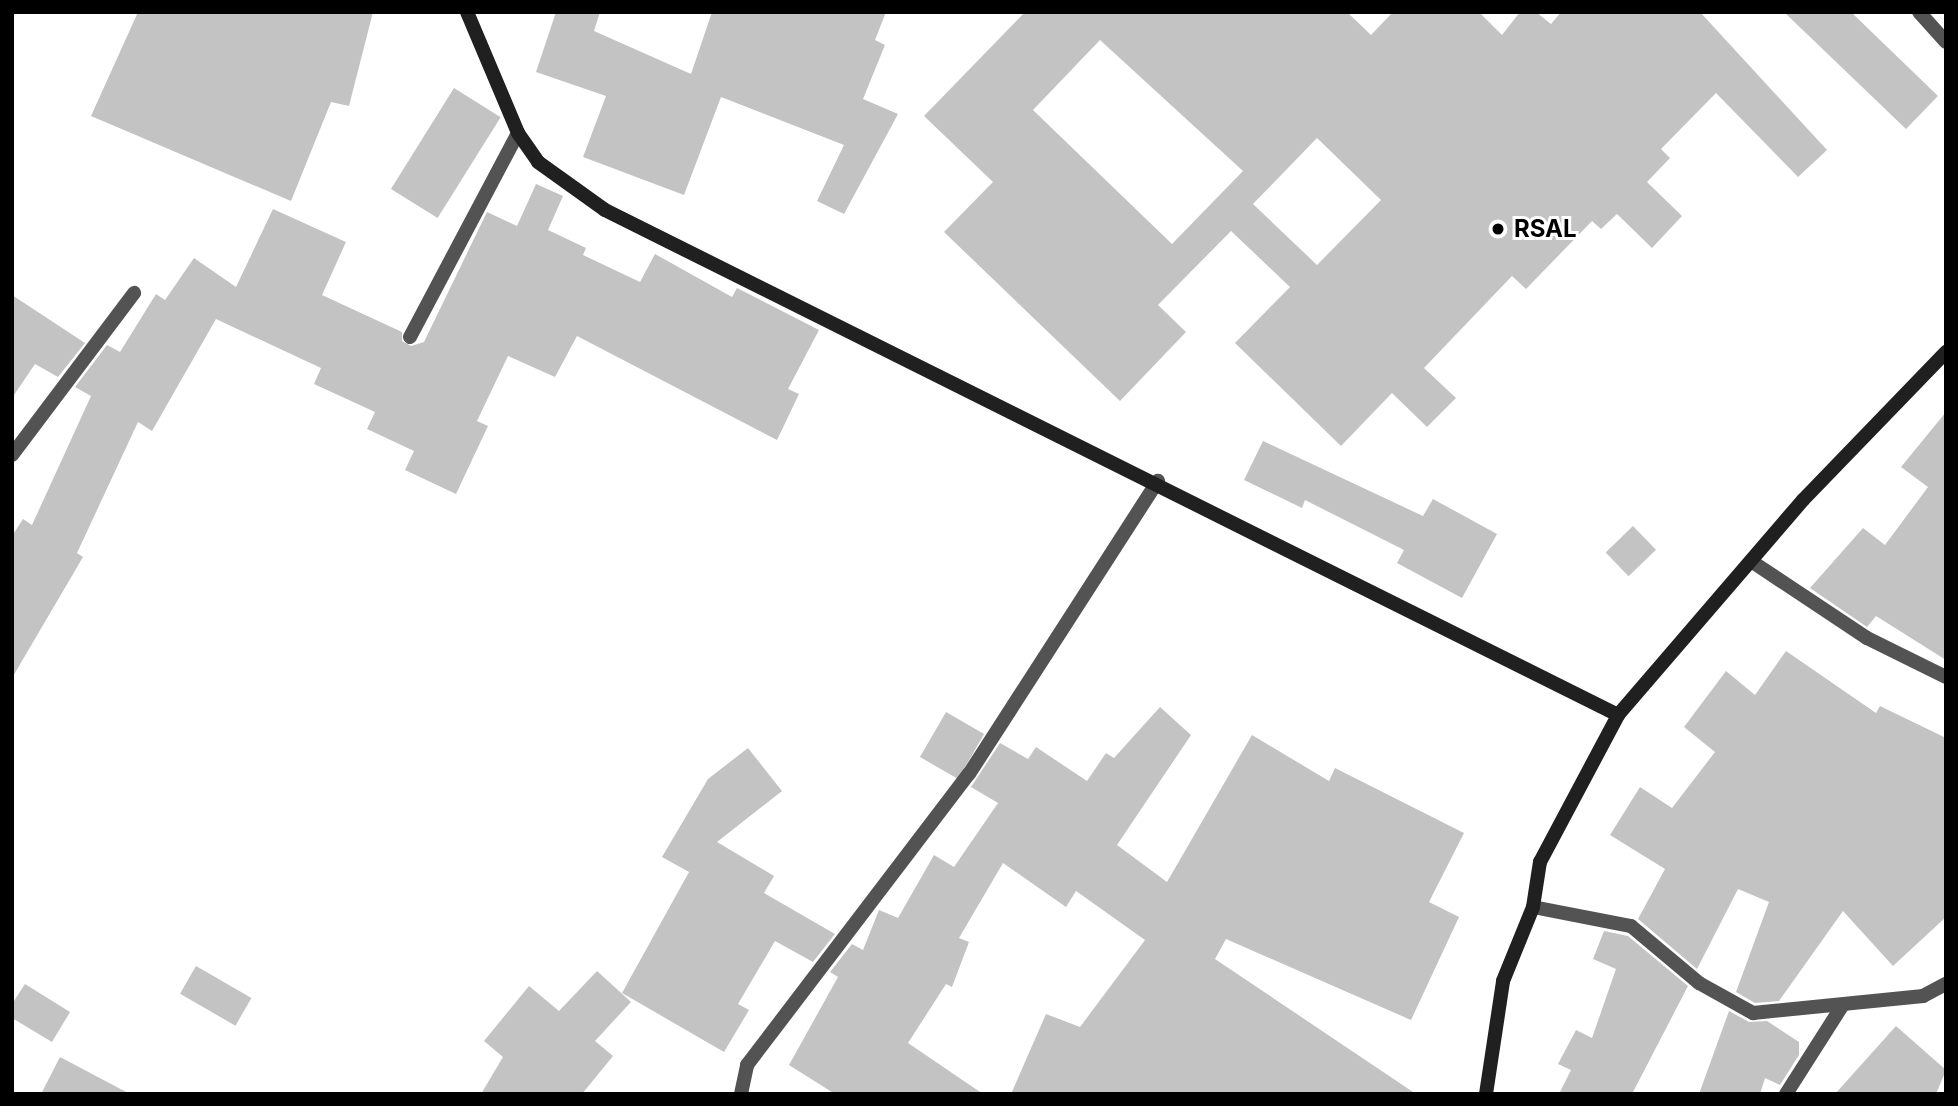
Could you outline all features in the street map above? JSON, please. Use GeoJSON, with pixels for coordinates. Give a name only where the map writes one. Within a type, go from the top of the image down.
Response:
{"type":"FeatureCollection","features":[{"type":"Feature","properties":{"kind":"street"},"geometry":{"type":"LineString","coordinates":[[467,12],[518,133],[538,163],[567,186],[682,252],[1158,481],[1618,715]]}},
{"type":"Feature","properties":{"kind":"street"},"geometry":{"type":"LineString","coordinates":[[1919,12],[1946,41]]}},
{"type":"Feature","properties":{"kind":"street"},"geometry":{"type":"LineString","coordinates":[[410,337],[518,133]]}},
{"type":"Feature","properties":{"kind":"street"},"geometry":{"type":"LineString","coordinates":[[12,455],[134,293]]}},
{"type":"Feature","properties":{"kind":"street"},"geometry":{"type":"LineString","coordinates":[[1486,1094],[1503,981],[1532,907],[1540,862],[1618,715],[1751,561],[1946,352]]}},
{"type":"Feature","properties":{"kind":"street"},"geometry":{"type":"LineString","coordinates":[[741,1094],[747,1065],[969,774],[1158,481]]}},
{"type":"Feature","properties":{"kind":"street"},"geometry":{"type":"LineString","coordinates":[[1751,561],[1867,638],[1946,677]]}},
{"type":"Feature","properties":{"kind":"street"},"geometry":{"type":"LineString","coordinates":[[1532,907],[1631,926],[1699,983],[1753,1013],[1923,996],[1946,984]]}},
{"type":"Feature","properties":{"kind":"street"},"geometry":{"type":"LineString","coordinates":[[1786,1094],[1842,1006]]}},
{"type":"Feature","properties":{"kind":"building"},"geometry":{"type":"Polygon","coordinates":[[[138,12],[373,12],[349,106],[331,102],[291,201],[91,116],[138,12]]]}},
{"type":"Feature","properties":{"kind":"building"},"geometry":{"type":"Polygon","coordinates":[[[556,12],[600,12],[594,31],[691,74],[712,12],[886,12],[875,40],[885,45],[863,99],[898,114],[844,214],[817,201],[844,145],[721,97],[684,195],[583,157],[606,96],[536,72],[556,12]]]}},
{"type":"Feature","properties":{"kind":"building","name":"RSAL"},"geometry":{"type":"Polygon","coordinates":[[[1025,12],[1347,12],[1371,35],[1393,12],[1479,12],[1502,35],[1520,12],[1536,12],[1551,24],[1561,12],[1700,12],[1827,150],[1798,177],[1716,93],[1661,149],[1670,158],[1647,182],[1682,216],[1652,248],[1617,214],[1601,229],[1592,221],[1526,289],[1512,276],[1424,368],[1456,398],[1427,427],[1392,393],[1341,446],[1235,343],[1290,287],[1231,231],[1158,305],[1186,332],[1120,401],[944,232],[993,182],[924,116],[1025,12]],[[1100,40],[1033,110],[1172,244],[1243,171],[1100,40]],[[1317,138],[1253,204],[1317,265],[1381,200],[1317,138]]]}},
{"type":"Feature","properties":{"kind":"building"},"geometry":{"type":"Polygon","coordinates":[[[1784,12],[1851,12],[1938,96],[1906,129],[1784,12]]]}},
{"type":"Feature","properties":{"kind":"building"},"geometry":{"type":"Polygon","coordinates":[[[454,88],[501,117],[438,218],[391,189],[454,88]]]}},
{"type":"Feature","properties":{"kind":"building"},"geometry":{"type":"Polygon","coordinates":[[[536,184],[563,196],[548,230],[586,248],[583,255],[640,282],[655,254],[732,297],[737,288],[819,330],[788,389],[799,394],[777,440],[577,336],[555,377],[508,356],[477,421],[488,426],[456,494],[405,470],[414,451],[367,429],[375,412],[314,384],[321,368],[216,319],[152,431],[138,422],[77,553],[83,557],[12,678],[12,536],[23,519],[32,525],[91,396],[75,387],[107,345],[120,352],[156,294],[165,300],[194,258],[236,287],[273,209],[346,242],[322,295],[402,332],[402,341],[411,346],[424,342],[487,212],[517,226],[536,184]]]}},
{"type":"Feature","properties":{"kind":"building"},"geometry":{"type":"Polygon","coordinates":[[[12,295],[85,343],[58,377],[35,364],[12,398],[12,295]]]}},
{"type":"Feature","properties":{"kind":"building"},"geometry":{"type":"Polygon","coordinates":[[[1946,412],[1946,660],[1876,616],[1867,627],[1810,588],[1863,528],[1885,545],[1928,487],[1901,467],[1946,412]]]}},
{"type":"Feature","properties":{"kind":"building"},"geometry":{"type":"Polygon","coordinates":[[[1263,441],[1423,516],[1433,499],[1497,534],[1462,598],[1397,563],[1404,550],[1305,500],[1302,508],[1244,480],[1263,441]]]}},
{"type":"Feature","properties":{"kind":"building"},"geometry":{"type":"Polygon","coordinates":[[[1633,526],[1656,550],[1629,576],[1606,552],[1633,526]]]}},
{"type":"Feature","properties":{"kind":"building"},"geometry":{"type":"Polygon","coordinates":[[[1786,651],[1876,713],[1880,706],[1946,738],[1946,917],[1893,966],[1843,911],[1779,1001],[1755,1003],[1736,992],[1769,902],[1738,889],[1697,969],[1638,919],[1665,869],[1610,835],[1640,787],[1672,808],[1715,752],[1684,727],[1726,671],[1755,695],[1786,651]]]}},
{"type":"Feature","properties":{"kind":"building"},"geometry":{"type":"Polygon","coordinates":[[[1160,707],[1191,735],[1117,845],[1167,882],[1252,735],[1329,781],[1335,768],[1464,833],[1429,902],[1459,917],[1411,1020],[1226,939],[1215,959],[1416,1094],[1011,1094],[1046,1014],[1080,1027],[1145,940],[1076,891],[1066,907],[1003,863],[959,938],[969,942],[952,987],[946,984],[908,1043],[983,1094],[835,1094],[789,1065],[838,977],[830,972],[852,944],[863,950],[879,910],[898,918],[934,855],[954,867],[998,803],[971,787],[1000,743],[1028,759],[1036,747],[1087,781],[1106,753],[1114,758],[1160,707]]]}},
{"type":"Feature","properties":{"kind":"building"},"geometry":{"type":"Polygon","coordinates":[[[946,712],[984,734],[958,779],[920,757],[946,712]]]}},
{"type":"Feature","properties":{"kind":"building"},"geometry":{"type":"Polygon","coordinates":[[[748,748],[782,791],[717,842],[774,876],[764,893],[835,934],[813,962],[775,941],[738,1004],[749,1010],[724,1052],[622,993],[689,872],[662,857],[708,779],[748,748]]]}},
{"type":"Feature","properties":{"kind":"building"},"geometry":{"type":"Polygon","coordinates":[[[1604,931],[1628,936],[1688,986],[1632,1094],[1559,1094],[1571,1070],[1558,1064],[1576,1030],[1592,1038],[1616,969],[1593,959],[1604,931]]]}},
{"type":"Feature","properties":{"kind":"building"},"geometry":{"type":"Polygon","coordinates":[[[196,966],[251,998],[235,1026],[180,994],[196,966]]]}},
{"type":"Feature","properties":{"kind":"building"},"geometry":{"type":"Polygon","coordinates":[[[597,971],[631,1002],[595,1041],[613,1056],[582,1094],[481,1094],[503,1057],[484,1041],[529,986],[559,1011],[597,971]]]}},
{"type":"Feature","properties":{"kind":"building"},"geometry":{"type":"Polygon","coordinates":[[[25,984],[70,1012],[52,1042],[12,1018],[12,1004],[25,984]]]}},
{"type":"Feature","properties":{"kind":"building"},"geometry":{"type":"Polygon","coordinates":[[[1729,1011],[1749,1022],[1767,1021],[1799,1042],[1799,1055],[1780,1085],[1765,1078],[1760,1094],[1699,1094],[1729,1011]]]}},
{"type":"Feature","properties":{"kind":"building"},"geometry":{"type":"Polygon","coordinates":[[[1896,1026],[1946,1070],[1936,1094],[1835,1094],[1896,1026]]]}},
{"type":"Feature","properties":{"kind":"building"},"geometry":{"type":"Polygon","coordinates":[[[60,1057],[130,1094],[41,1094],[60,1057]]]}},
{"type":"Feature","properties":{"kind":"place","name":"RSAL"},"geometry":{"type":"Point","coordinates":[1498,229]}}]}
